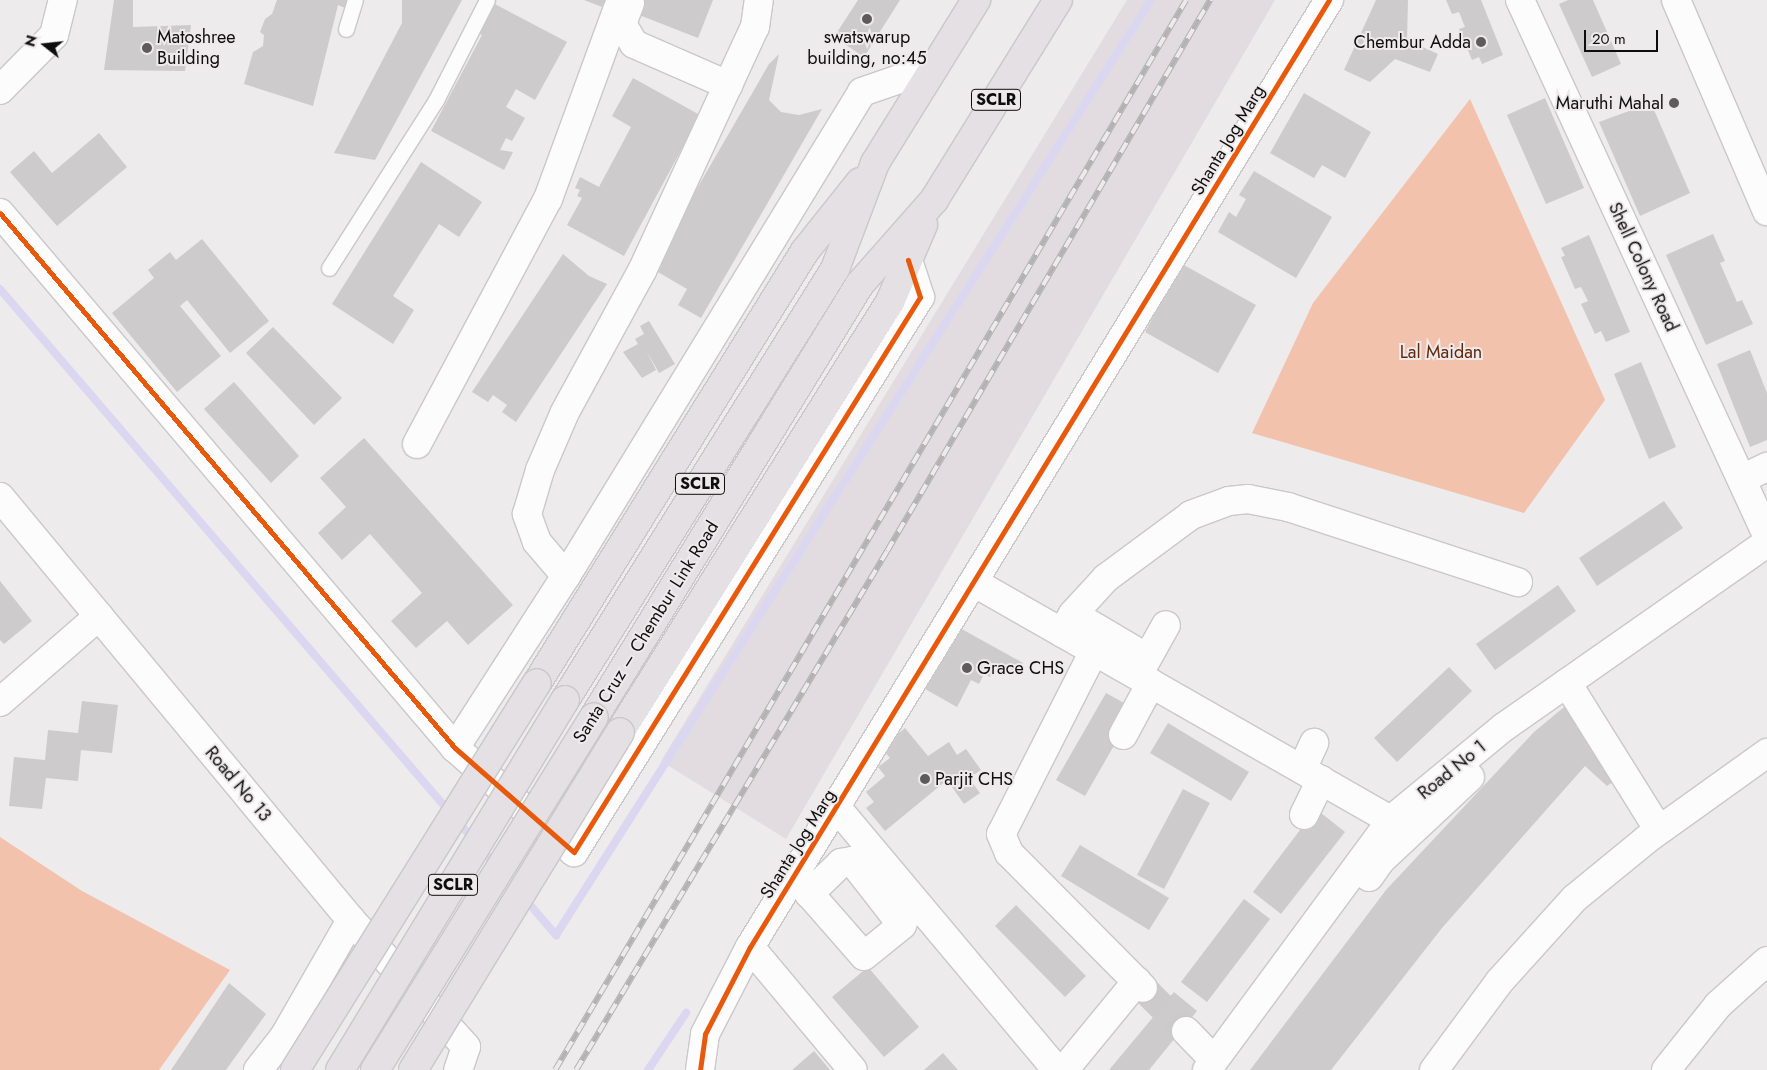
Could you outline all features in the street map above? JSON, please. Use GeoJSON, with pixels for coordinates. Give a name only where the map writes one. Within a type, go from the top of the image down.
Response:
{"type":"FeatureCollection","features":[{"type":"Feature","properties":{"kind":"highway","name":"Santa Cruz – Chembur Link Road"},"geometry":{"type":"LineString","coordinates":[[340,1070],[565,700],[835,269],[875,163],[976,0]]}},
{"type":"Feature","properties":{"kind":"highway","name":"Santa Cruz – Chembur Link Road"},"geometry":{"type":"LineString","coordinates":[[375,1070],[860,284],[934,200],[1058,0]]}},
{"type":"Feature","properties":{"kind":"highway"},"geometry":{"type":"LineString","coordinates":[[295,1070],[804,251],[875,163]]}},
{"type":"Feature","properties":{"kind":"highway"},"geometry":{"type":"LineString","coordinates":[[413,1070],[620,732],[890,302],[934,200]]}},
{"type":"Feature","properties":{"kind":"street"},"geometry":{"type":"LineString","coordinates":[[417,444],[548,199],[621,0]]}},
{"type":"Feature","properties":{"kind":"street"},"geometry":{"type":"LineString","coordinates":[[631,0],[622,24],[634,44],[728,85]]}},
{"type":"Feature","properties":{"kind":"street"},"geometry":{"type":"LineString","coordinates":[[566,576],[537,542],[526,514],[540,470],[565,412],[642,272],[755,27],[759,0]]}},
{"type":"Feature","properties":{"kind":"street","name":"Shanta Jog Marg"},"geometry":{"type":"LineString","coordinates":[[700,1070],[705,1034],[750,947],[801,885],[837,808],[976,583],[1329,0]]}},
{"type":"Feature","properties":{"kind":"street","name":"Shell Colony Road"},"geometry":{"type":"LineString","coordinates":[[1520,0],[1767,535]]}},
{"type":"Feature","properties":{"kind":"street"},"geometry":{"type":"LineString","coordinates":[[1676,0],[1767,210]]}},
{"type":"Feature","properties":{"kind":"street"},"geometry":{"type":"LineString","coordinates":[[0,90],[54,35],[60,2]]}},
{"type":"Feature","properties":{"kind":"street"},"geometry":{"type":"LineString","coordinates":[[455,748],[566,576],[862,92],[934,67]]}},
{"type":"Feature","properties":{"kind":"street"},"geometry":{"type":"LineString","coordinates":[[0,213],[455,748],[574,852],[920,297],[908,260]]}},
{"type":"Feature","properties":{"kind":"street"},"geometry":{"type":"LineString","coordinates":[[1742,479],[1767,467]]}},
{"type":"Feature","properties":{"kind":"street","name":"Road No 13"},"geometry":{"type":"LineString","coordinates":[[0,497],[351,920],[466,1047],[458,1070]]}},
{"type":"Feature","properties":{"kind":"street"},"geometry":{"type":"LineString","coordinates":[[1068,623],[1106,578],[1190,515],[1209,507],[1248,499],[1288,507],[1518,582]]}},
{"type":"Feature","properties":{"kind":"street","name":"Road No 1"},"geometry":{"type":"LineString","coordinates":[[1216,1067],[1391,820],[1504,727],[1570,689],[1767,543]]}},
{"type":"Feature","properties":{"kind":"street"},"geometry":{"type":"LineString","coordinates":[[976,583],[1068,623],[1145,673],[1311,774],[1391,820]]}},
{"type":"Feature","properties":{"kind":"street"},"geometry":{"type":"LineString","coordinates":[[0,702],[99,616]]}},
{"type":"Feature","properties":{"kind":"street"},"geometry":{"type":"LineString","coordinates":[[1068,623],[1094,651],[1145,673]]}},
{"type":"Feature","properties":{"kind":"street"},"geometry":{"type":"LineString","coordinates":[[1123,735],[1145,673],[1166,625]]}},
{"type":"Feature","properties":{"kind":"street"},"geometry":{"type":"LineString","coordinates":[[1064,1070],[1140,985],[1009,852],[1001,834],[1094,651]]}},
{"type":"Feature","properties":{"kind":"street"},"geometry":{"type":"LineString","coordinates":[[1186,1031],[1216,1067],[1380,861],[1500,748],[1570,689],[1659,830]]}},
{"type":"Feature","properties":{"kind":"street"},"geometry":{"type":"LineString","coordinates":[[1304,814],[1314,743]]}},
{"type":"Feature","properties":{"kind":"street"},"geometry":{"type":"LineString","coordinates":[[1434,1070],[1499,982],[1575,898],[1659,830],[1767,753]]}},
{"type":"Feature","properties":{"kind":"street"},"geometry":{"type":"LineString","coordinates":[[837,808],[910,915]]}},
{"type":"Feature","properties":{"kind":"street"},"geometry":{"type":"LineString","coordinates":[[910,915],[864,956],[801,885],[841,863],[852,861],[910,915],[1057,1070]]}},
{"type":"Feature","properties":{"kind":"street"},"geometry":{"type":"LineString","coordinates":[[258,1070],[284,1036],[351,920]]}},
{"type":"Feature","properties":{"kind":"street"},"geometry":{"type":"LineString","coordinates":[[750,947],[853,1070]]}},
{"type":"Feature","properties":{"kind":"street"},"geometry":{"type":"LineString","coordinates":[[1666,1070],[1718,1005],[1767,961]]}},
{"type":"Feature","properties":{"kind":"lane"},"geometry":{"type":"LineString","coordinates":[[346,29],[355,0]]}},
{"type":"Feature","properties":{"kind":"lane"},"geometry":{"type":"LineString","coordinates":[[329,268],[436,100],[487,0]]}},
{"type":"Feature","properties":{"kind":"shaded area"},"geometry":{"type":"Polygon","coordinates":[[[1127,0],[1275,0],[786,839],[661,761],[1127,0]]]}},
{"type":"Feature","properties":{"kind":"green space","name":"Lal Maidan"},"geometry":{"type":"Polygon","coordinates":[[[1470,99],[1605,400],[1524,513],[1252,433],[1313,303],[1470,99]]]}},
{"type":"Feature","properties":{"kind":"green space"},"geometry":{"type":"Polygon","coordinates":[[[0,837],[82,891],[230,970],[159,1070],[0,1070],[0,837]]]}},
{"type":"Feature","properties":{"kind":"building","name":"Matoshree Building"},"geometry":{"type":"Polygon","coordinates":[[[114,0],[133,0],[133,27],[191,25],[185,71],[104,70],[114,0]]]}},
{"type":"Feature","properties":{"kind":"building"},"geometry":{"type":"Polygon","coordinates":[[[277,0],[348,0],[345,8],[338,5],[313,106],[244,84],[253,52],[263,46],[264,35],[260,32],[265,19],[272,14],[277,0]]]}},
{"type":"Feature","properties":{"kind":"building"},"geometry":{"type":"Polygon","coordinates":[[[402,0],[462,0],[375,160],[334,153],[402,23],[402,0]]]}},
{"type":"Feature","properties":{"kind":"building"},"geometry":{"type":"Polygon","coordinates":[[[584,0],[605,0],[602,7],[584,0]]]}},
{"type":"Feature","properties":{"kind":"building"},"geometry":{"type":"Polygon","coordinates":[[[639,0],[713,0],[698,38],[634,13],[639,0]]]}},
{"type":"Feature","properties":{"kind":"building","name":"swatswarup building, no:45"},"geometry":{"type":"Polygon","coordinates":[[[858,0],[900,0],[864,57],[834,37],[858,0]]]}},
{"type":"Feature","properties":{"kind":"building"},"geometry":{"type":"Polygon","coordinates":[[[1376,0],[1408,0],[1407,40],[1438,54],[1430,72],[1395,59],[1370,82],[1344,70],[1376,0]]]}},
{"type":"Feature","properties":{"kind":"building","name":"Chembur Adda"},"geometry":{"type":"Polygon","coordinates":[[[1446,0],[1481,0],[1503,55],[1482,64],[1479,57],[1472,60],[1459,29],[1465,27],[1459,12],[1452,14],[1446,0]]]}},
{"type":"Feature","properties":{"kind":"building"},"geometry":{"type":"Polygon","coordinates":[[[1568,0],[1593,0],[1621,64],[1592,77],[1559,4],[1568,0]]]}},
{"type":"Feature","properties":{"kind":"building"},"geometry":{"type":"Polygon","coordinates":[[[491,2],[567,42],[535,100],[516,89],[506,107],[525,118],[512,141],[506,138],[500,150],[513,152],[504,170],[431,131],[482,35],[475,32],[491,2]]]}},
{"type":"Feature","properties":{"kind":"building"},"geometry":{"type":"Polygon","coordinates":[[[779,54],[769,100],[781,112],[799,115],[822,109],[701,318],[678,305],[687,289],[658,272],[662,265],[655,261],[769,64],[779,54]]]}},
{"type":"Feature","properties":{"kind":"building"},"geometry":{"type":"Polygon","coordinates":[[[633,78],[700,115],[624,256],[567,225],[582,198],[577,196],[580,190],[575,188],[580,177],[599,187],[631,127],[612,116],[633,78]]]}},
{"type":"Feature","properties":{"kind":"building"},"geometry":{"type":"Polygon","coordinates":[[[1304,93],[1371,132],[1345,178],[1322,165],[1314,178],[1270,153],[1304,93]]]}},
{"type":"Feature","properties":{"kind":"building"},"geometry":{"type":"Polygon","coordinates":[[[1545,98],[1584,188],[1546,204],[1507,115],[1545,98]]]}},
{"type":"Feature","properties":{"kind":"building"},"geometry":{"type":"Polygon","coordinates":[[[1651,103],[1690,193],[1640,216],[1599,122],[1651,103]]]}},
{"type":"Feature","properties":{"kind":"building"},"geometry":{"type":"Polygon","coordinates":[[[99,133],[127,167],[57,226],[10,172],[34,151],[52,173],[99,133]]]}},
{"type":"Feature","properties":{"kind":"building"},"geometry":{"type":"Polygon","coordinates":[[[421,162],[482,202],[459,237],[439,224],[393,296],[414,310],[393,344],[332,304],[421,162]]]}},
{"type":"Feature","properties":{"kind":"building"},"geometry":{"type":"Polygon","coordinates":[[[1254,171],[1332,217],[1296,278],[1218,232],[1229,212],[1236,217],[1246,199],[1239,195],[1254,171]]]}},
{"type":"Feature","properties":{"kind":"building"},"geometry":{"type":"Polygon","coordinates":[[[1713,234],[1725,261],[1720,263],[1737,302],[1742,300],[1753,324],[1706,345],[1666,255],[1713,234]]]}},
{"type":"Feature","properties":{"kind":"building"},"geometry":{"type":"Polygon","coordinates":[[[1589,235],[1630,332],[1606,342],[1601,331],[1595,334],[1581,304],[1588,301],[1581,287],[1575,289],[1561,257],[1565,256],[1561,248],[1589,235]]]}},
{"type":"Feature","properties":{"kind":"building"},"geometry":{"type":"Polygon","coordinates":[[[202,239],[269,321],[230,353],[187,300],[180,306],[221,356],[177,392],[112,313],[154,278],[148,270],[170,252],[176,260],[202,239]]]}},
{"type":"Feature","properties":{"kind":"building"},"geometry":{"type":"Polygon","coordinates":[[[563,254],[589,276],[607,284],[516,422],[502,412],[507,405],[493,395],[488,402],[472,392],[563,254]]]}},
{"type":"Feature","properties":{"kind":"building"},"geometry":{"type":"Polygon","coordinates":[[[1182,264],[1256,305],[1218,373],[1145,332],[1182,264]]]}},
{"type":"Feature","properties":{"kind":"building"},"geometry":{"type":"Polygon","coordinates":[[[649,321],[675,364],[659,373],[646,350],[656,370],[642,378],[623,352],[638,344],[635,339],[644,334],[640,326],[649,321]]]}},
{"type":"Feature","properties":{"kind":"building"},"geometry":{"type":"Polygon","coordinates":[[[273,327],[342,398],[314,425],[246,353],[273,327]]]}},
{"type":"Feature","properties":{"kind":"building"},"geometry":{"type":"Polygon","coordinates":[[[1750,350],[1767,393],[1767,440],[1750,447],[1717,364],[1750,350]]]}},
{"type":"Feature","properties":{"kind":"building"},"geometry":{"type":"Polygon","coordinates":[[[1641,362],[1676,447],[1649,459],[1614,374],[1641,362]]]}},
{"type":"Feature","properties":{"kind":"building"},"geometry":{"type":"Polygon","coordinates":[[[234,382],[299,456],[271,483],[204,409],[234,382]]]}},
{"type":"Feature","properties":{"kind":"building"},"geometry":{"type":"Polygon","coordinates":[[[364,438],[513,605],[468,645],[447,621],[416,648],[391,621],[422,593],[370,534],[342,560],[318,533],[346,507],[320,478],[364,438]]]}},
{"type":"Feature","properties":{"kind":"building"},"geometry":{"type":"Polygon","coordinates":[[[1664,501],[1683,528],[1597,586],[1579,558],[1664,501]]]}},
{"type":"Feature","properties":{"kind":"building"},"geometry":{"type":"Polygon","coordinates":[[[0,581],[32,621],[4,644],[0,640],[0,581]]]}},
{"type":"Feature","properties":{"kind":"building"},"geometry":{"type":"Polygon","coordinates":[[[1558,585],[1576,611],[1495,670],[1476,644],[1558,585]]]}},
{"type":"Feature","properties":{"kind":"building","name":"Grace CHS"},"geometry":{"type":"Polygon","coordinates":[[[958,627],[1023,663],[1014,670],[999,667],[990,677],[984,674],[979,684],[971,680],[957,707],[925,689],[958,627]]]}},
{"type":"Feature","properties":{"kind":"building"},"geometry":{"type":"Polygon","coordinates":[[[1449,667],[1472,691],[1397,762],[1374,738],[1449,667]]]}},
{"type":"Feature","properties":{"kind":"building"},"geometry":{"type":"Polygon","coordinates":[[[1106,693],[1135,709],[1085,796],[1056,780],[1106,693]]]}},
{"type":"Feature","properties":{"kind":"building"},"geometry":{"type":"Polygon","coordinates":[[[82,701],[118,705],[112,753],[81,750],[78,781],[46,778],[42,809],[9,806],[14,757],[45,760],[48,730],[78,733],[82,701]]]}},
{"type":"Feature","properties":{"kind":"building"},"geometry":{"type":"Polygon","coordinates":[[[1569,703],[1583,718],[1576,727],[1622,775],[1607,786],[1585,766],[1442,928],[1331,1070],[1250,1070],[1386,890],[1534,732],[1569,703]]]}},
{"type":"Feature","properties":{"kind":"building"},"geometry":{"type":"Polygon","coordinates":[[[1168,723],[1249,772],[1231,801],[1150,753],[1168,723]]]}},
{"type":"Feature","properties":{"kind":"building","name":"Parjit CHS"},"geometry":{"type":"Polygon","coordinates":[[[905,728],[928,756],[949,742],[957,755],[966,749],[981,770],[969,778],[980,793],[964,804],[947,780],[885,831],[866,808],[874,802],[866,792],[885,776],[878,767],[890,758],[881,748],[905,728]]]}},
{"type":"Feature","properties":{"kind":"building"},"geometry":{"type":"Polygon","coordinates":[[[1183,789],[1210,803],[1164,889],[1137,875],[1183,789]]]}},
{"type":"Feature","properties":{"kind":"building"},"geometry":{"type":"Polygon","coordinates":[[[1316,809],[1345,832],[1281,914],[1253,892],[1316,809]]]}},
{"type":"Feature","properties":{"kind":"building"},"geometry":{"type":"Polygon","coordinates":[[[1080,845],[1169,898],[1149,930],[1061,876],[1080,845]]]}},
{"type":"Feature","properties":{"kind":"building"},"geometry":{"type":"Polygon","coordinates":[[[1244,899],[1270,919],[1207,1002],[1181,982],[1244,899]]]}},
{"type":"Feature","properties":{"kind":"building"},"geometry":{"type":"Polygon","coordinates":[[[1016,905],[1086,976],[1065,997],[995,926],[1016,905]]]}},
{"type":"Feature","properties":{"kind":"building"},"geometry":{"type":"Polygon","coordinates":[[[868,967],[919,1027],[884,1057],[832,997],[868,967]]]}},
{"type":"Feature","properties":{"kind":"building"},"geometry":{"type":"Polygon","coordinates":[[[229,983],[266,1014],[226,1070],[171,1070],[229,983]]]}},
{"type":"Feature","properties":{"kind":"building"},"geometry":{"type":"Polygon","coordinates":[[[1174,992],[1197,1011],[1149,1070],[1109,1070],[1174,992]]]}},
{"type":"Feature","properties":{"kind":"building"},"geometry":{"type":"Polygon","coordinates":[[[814,1051],[830,1070],[792,1070],[814,1051]]]}},
{"type":"Feature","properties":{"kind":"building"},"geometry":{"type":"Polygon","coordinates":[[[943,1053],[958,1070],[924,1070],[943,1053]]]}},
{"type":"Feature","properties":{"kind":"waterway"},"geometry":{"type":"LineString","coordinates":[[525,899],[556,935],[1151,0]]}},
{"type":"Feature","properties":{"kind":"waterway"},"geometry":{"type":"LineString","coordinates":[[0,289],[496,866]]}},
{"type":"Feature","properties":{"kind":"waterway"},"geometry":{"type":"LineString","coordinates":[[648,1070],[686,1013]]}},
{"type":"Feature","properties":{"kind":"tunnel"},"geometry":{"type":"LineString","coordinates":[[1143,988],[1186,1031]]}},
{"type":"Feature","properties":{"kind":"railway"},"geometry":{"type":"LineString","coordinates":[[555,1070],[1186,0]]}},
{"type":"Feature","properties":{"kind":"railway"},"geometry":{"type":"LineString","coordinates":[[576,1070],[887,551],[1210,0]]}},
{"type":"Feature","properties":{"kind":"cycle path"},"geometry":{"type":"LineString","coordinates":[[700,1070],[705,1034],[750,947],[1329,0]]}},
{"type":"Feature","properties":{"kind":"cycle path"},"geometry":{"type":"LineString","coordinates":[[0,213],[455,748],[574,852],[920,297],[908,260]]}},
{"type":"Feature","properties":{"kind":"place","name":"swatswarup building, no:45"},"geometry":{"type":"Point","coordinates":[867,19]}},
{"type":"Feature","properties":{"kind":"place","name":"Chembur Adda"},"geometry":{"type":"Point","coordinates":[1481,42]}},
{"type":"Feature","properties":{"kind":"place","name":"Matoshree Building"},"geometry":{"type":"Point","coordinates":[147,48]}},
{"type":"Feature","properties":{"kind":"place","name":"Maruthi Mahal"},"geometry":{"type":"Point","coordinates":[1674,103]}},
{"type":"Feature","properties":{"kind":"place","name":"Grace CHS"},"geometry":{"type":"Point","coordinates":[967,668]}},
{"type":"Feature","properties":{"kind":"place","name":"Parjit CHS"},"geometry":{"type":"Point","coordinates":[925,779]}}]}
